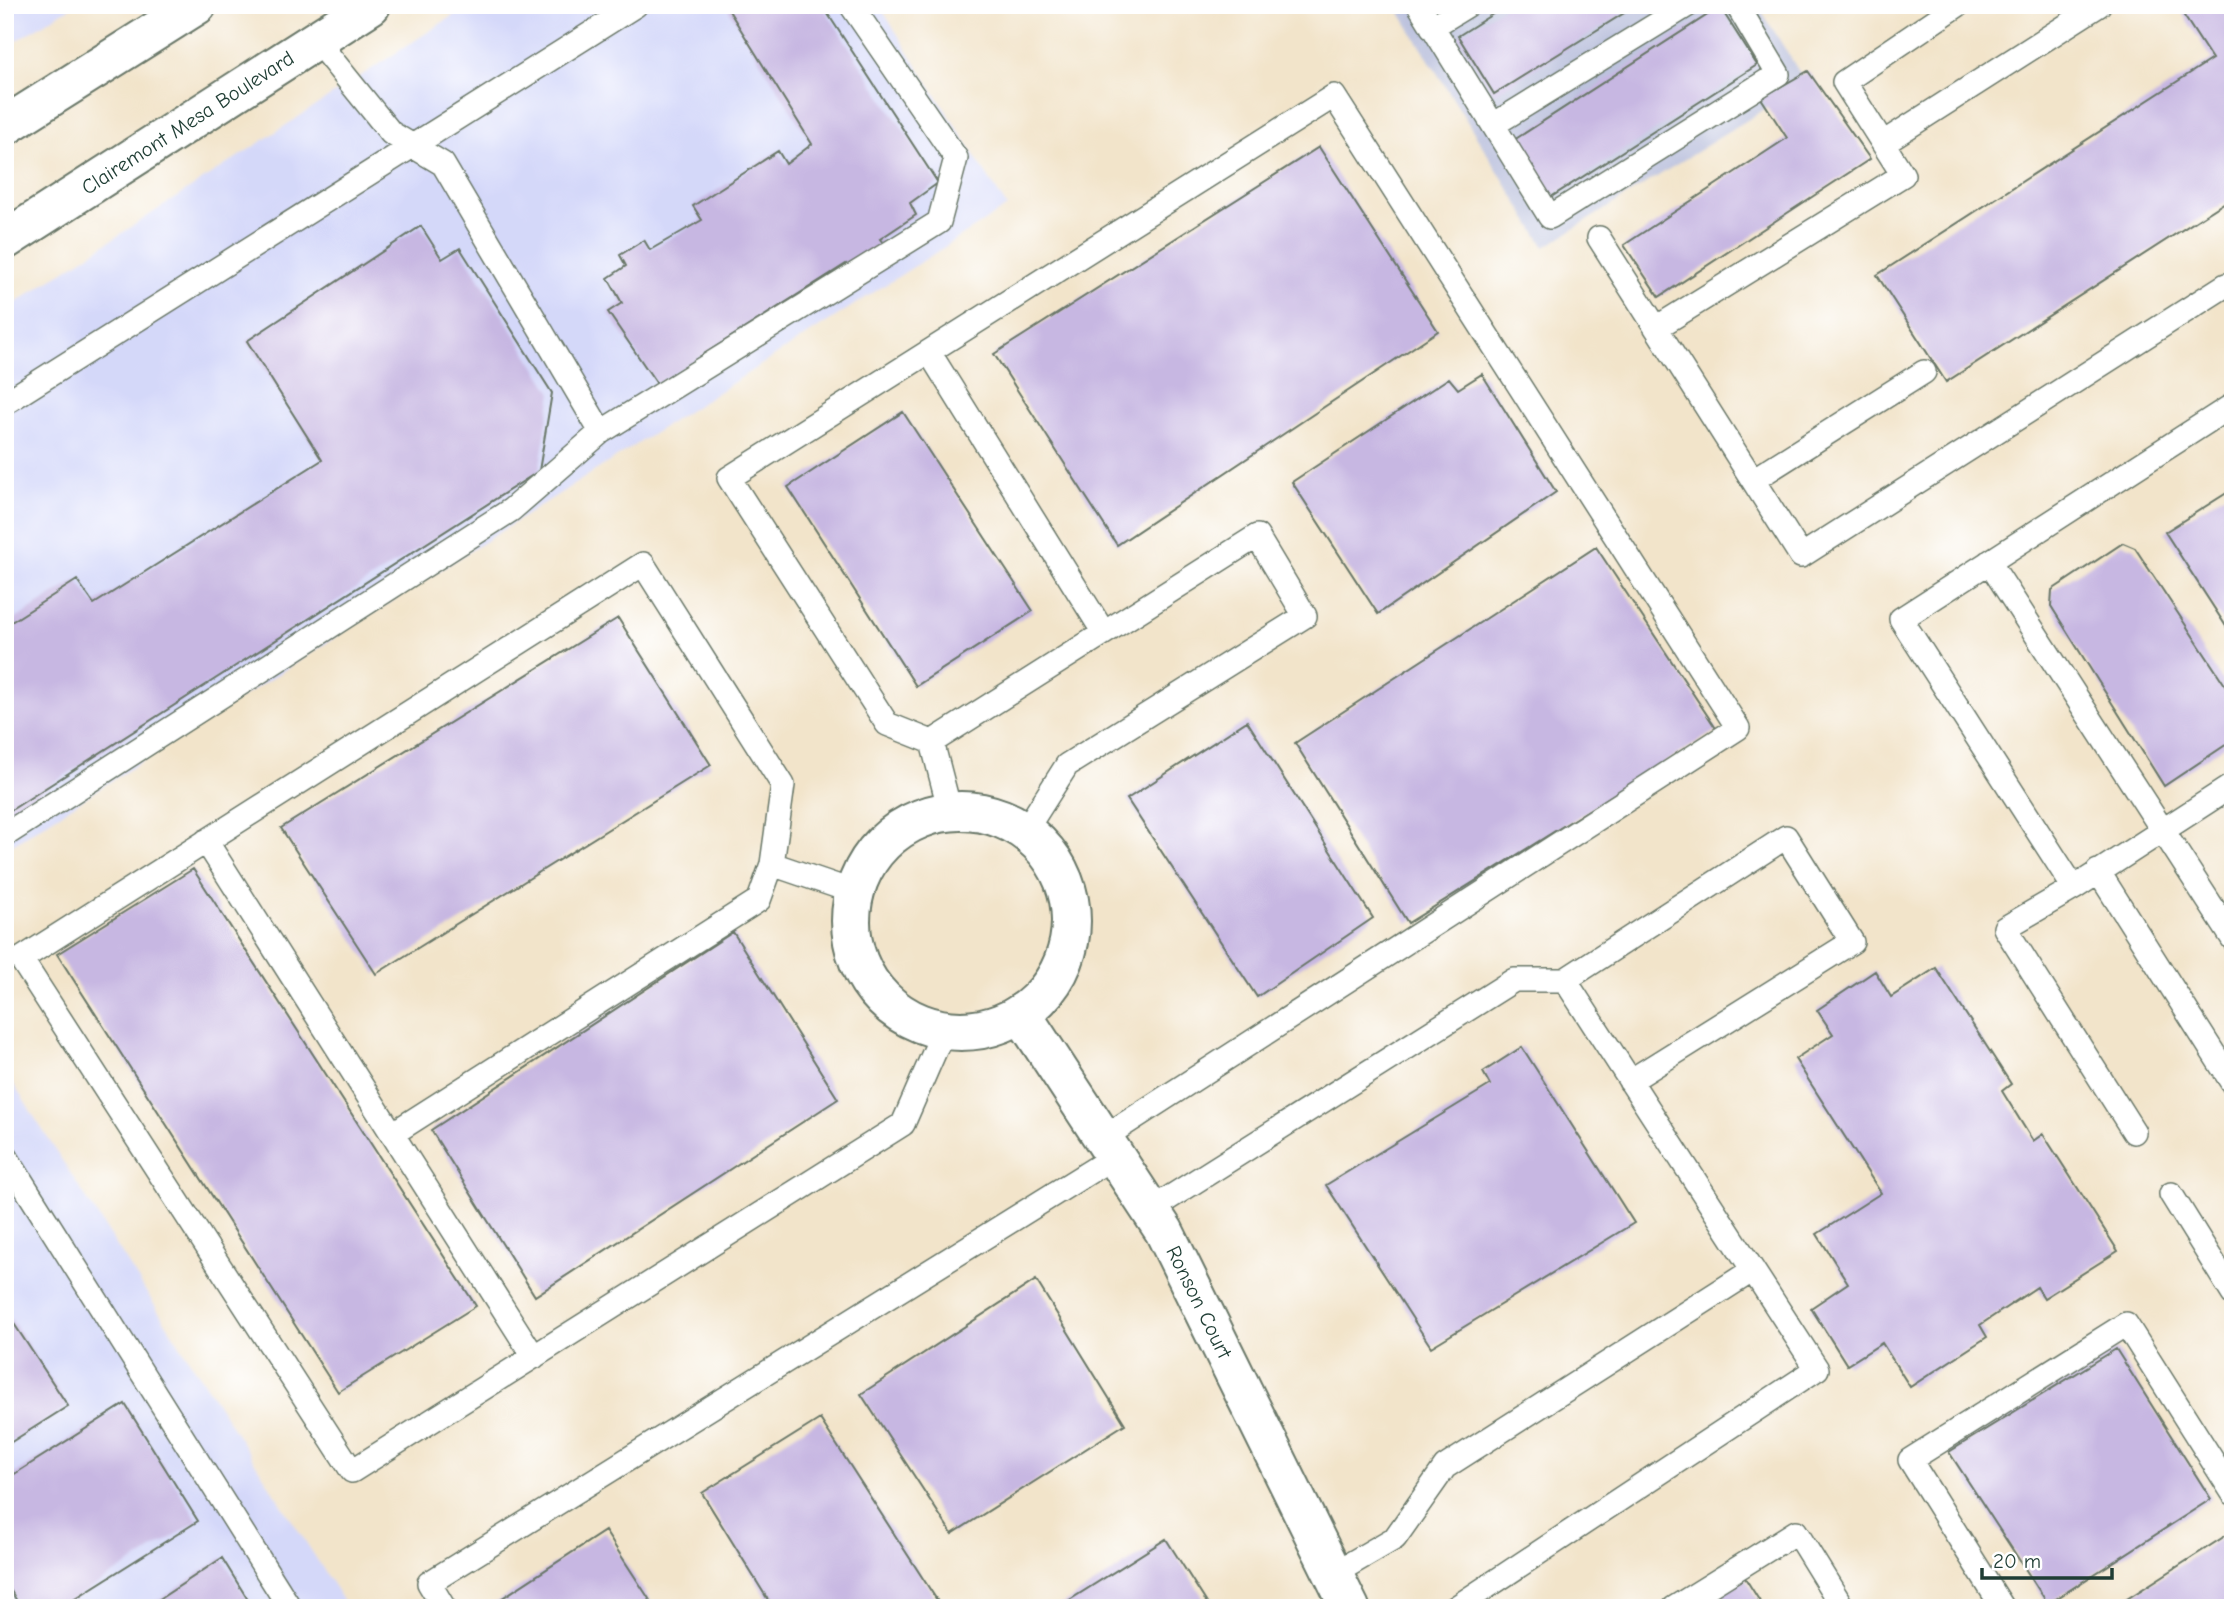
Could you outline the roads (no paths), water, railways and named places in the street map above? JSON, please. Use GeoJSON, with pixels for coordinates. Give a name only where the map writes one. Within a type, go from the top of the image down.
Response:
{"type":"FeatureCollection","features":[{"type":"Feature","properties":{"kind":"street"},"geometry":{"type":"LineString","coordinates":[[5,126],[197,5]]}},
{"type":"Feature","properties":{"kind":"street","name":"Clairemont Mesa Boulevard"},"geometry":{"type":"LineString","coordinates":[[5,240],[369,6]]}},
{"type":"Feature","properties":{"kind":"street"},"geometry":{"type":"LineString","coordinates":[[950,811],[976,812],[1002,819],[1025,831],[1045,850],[1060,872],[1068,897],[1071,923],[1067,949],[1057,974],[1041,995],[1021,1013],[997,1025],[971,1030],[944,1030],[919,1023],[895,1010],[876,992],[861,970],[853,945],[850,919],[854,892],[864,868],[880,846],[900,829],[924,817],[950,811]]}},
{"type":"Feature","properties":{"kind":"street","name":"Ronson Court"},"geometry":{"type":"LineString","coordinates":[[1021,1013],[1164,1231],[1350,1608]]}},
{"type":"Feature","properties":{"kind":"lane"},"geometry":{"type":"LineString","coordinates":[[5,403],[636,5]]}},
{"type":"Feature","properties":{"kind":"lane"},"geometry":{"type":"LineString","coordinates":[[5,835],[511,510],[601,432],[939,222],[956,158],[851,5]]}},
{"type":"Feature","properties":{"kind":"lane"},"geometry":{"type":"LineString","coordinates":[[1419,5],[1549,217],[1778,74],[1737,5]]}},
{"type":"Feature","properties":{"kind":"lane"},"geometry":{"type":"LineString","coordinates":[[1432,27],[1468,5]]}},
{"type":"Feature","properties":{"kind":"lane"},"geometry":{"type":"LineString","coordinates":[[1493,125],[1688,5]]}},
{"type":"Feature","properties":{"kind":"lane"},"geometry":{"type":"LineString","coordinates":[[1656,328],[1903,175],[1844,82],[1958,5]]}},
{"type":"Feature","properties":{"kind":"lane"},"geometry":{"type":"LineString","coordinates":[[1883,143],[2099,5]]}},
{"type":"Feature","properties":{"kind":"lane"},"geometry":{"type":"LineString","coordinates":[[316,40],[391,133],[443,164],[601,432]]}},
{"type":"Feature","properties":{"kind":"lane"},"geometry":{"type":"LineString","coordinates":[[444,1608],[429,1583],[1109,1147],[1738,728],[1334,96],[729,478],[887,724],[932,743]]}},
{"type":"Feature","properties":{"kind":"lane"},"geometry":{"type":"LineString","coordinates":[[1599,238],[1801,556],[2214,293],[2233,285]]}},
{"type":"Feature","properties":{"kind":"lane"},"geometry":{"type":"LineString","coordinates":[[929,352],[1104,633]]}},
{"type":"Feature","properties":{"kind":"lane"},"geometry":{"type":"LineString","coordinates":[[1753,480],[1924,372]]}},
{"type":"Feature","properties":{"kind":"lane"},"geometry":{"type":"LineString","coordinates":[[2074,888],[1901,619],[2233,405]]}},
{"type":"Feature","properties":{"kind":"lane"},"geometry":{"type":"LineString","coordinates":[[932,743],[1257,536],[1305,616],[1067,765],[1025,831]]}},
{"type":"Feature","properties":{"kind":"lane"},"geometry":{"type":"LineString","coordinates":[[1989,562],[2233,939]]}},
{"type":"Feature","properties":{"kind":"lane"},"geometry":{"type":"LineString","coordinates":[[392,1134],[759,900],[772,864],[783,785],[643,564],[21,959],[352,1471],[903,1124],[944,1030]]}},
{"type":"Feature","properties":{"kind":"lane"},"geometry":{"type":"LineString","coordinates":[[932,743],[950,811]]}},
{"type":"Feature","properties":{"kind":"lane"},"geometry":{"type":"LineString","coordinates":[[2134,1132],[2006,928],[2074,888],[2233,785]]}},
{"type":"Feature","properties":{"kind":"lane"},"geometry":{"type":"LineString","coordinates":[[1150,1210],[1514,980],[1566,980],[1786,838],[1852,942],[1630,1081]]}},
{"type":"Feature","properties":{"kind":"lane"},"geometry":{"type":"LineString","coordinates":[[206,841],[534,1357]]}},
{"type":"Feature","properties":{"kind":"lane"},"geometry":{"type":"LineString","coordinates":[[772,864],[854,892]]}},
{"type":"Feature","properties":{"kind":"lane"},"geometry":{"type":"LineString","coordinates":[[2098,871],[2233,1084]]}},
{"type":"Feature","properties":{"kind":"lane"},"geometry":{"type":"LineString","coordinates":[[1455,1608],[1818,1369],[1566,980]]}},
{"type":"Feature","properties":{"kind":"lane"},"geometry":{"type":"LineString","coordinates":[[5,1155],[290,1608]]}},
{"type":"Feature","properties":{"kind":"lane"},"geometry":{"type":"LineString","coordinates":[[2171,1194],[2233,1294]]}},
{"type":"Feature","properties":{"kind":"lane"},"geometry":{"type":"LineString","coordinates":[[1333,1574],[1395,1538],[1445,1467],[1753,1270]]}},
{"type":"Feature","properties":{"kind":"lane"},"geometry":{"type":"LineString","coordinates":[[2003,1608],[1910,1460],[2126,1324],[2233,1493]]}},
{"type":"Feature","properties":{"kind":"lane"},"geometry":{"type":"LineString","coordinates":[[1674,1608],[1796,1532],[1843,1608]]}}]}
